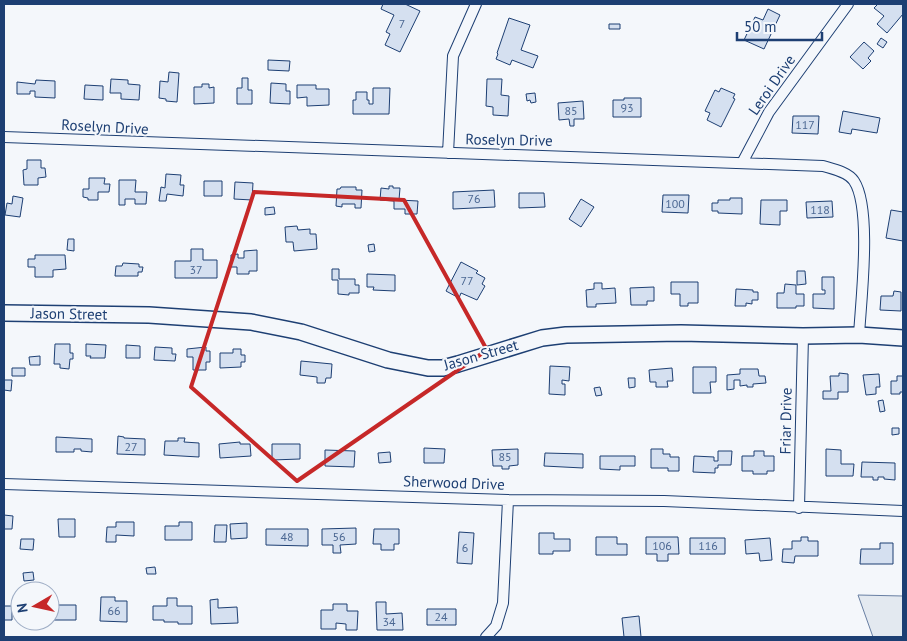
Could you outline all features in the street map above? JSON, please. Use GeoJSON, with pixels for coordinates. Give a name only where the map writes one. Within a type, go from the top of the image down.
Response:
{"type":"FeatureCollection","features":[{"type":"Feature","properties":{"kind":"street"},"geometry":{"type":"LineString","coordinates":[[448,153],[453,56],[476,4]]}},
{"type":"Feature","properties":{"kind":"street","name":"Leroi Drive"},"geometry":{"type":"LineString","coordinates":[[742,163],[769,112],[848,4]]}},
{"type":"Feature","properties":{"kind":"street","name":"Roselyn Drive"},"geometry":{"type":"LineString","coordinates":[[4,137],[172,145],[596,157],[823,166],[842,172],[853,180],[862,198],[864,226],[859,335]]}},
{"type":"Feature","properties":{"kind":"street","name":"Jason Street"},"geometry":{"type":"LineString","coordinates":[[4,313],[149,315],[251,322],[301,332],[388,360],[428,368],[443,368],[542,338],[566,335],[681,333],[803,336],[859,335],[903,338]]}},
{"type":"Feature","properties":{"kind":"street","name":"Friar Drive"},"geometry":{"type":"LineString","coordinates":[[799,508],[803,336]]}},
{"type":"Feature","properties":{"kind":"street","name":"Sherwood Drive"},"geometry":{"type":"LineString","coordinates":[[4,484],[508,500],[664,502],[903,511]]}},
{"type":"Feature","properties":{"kind":"street"},"geometry":{"type":"LineString","coordinates":[[486,637],[496,626],[503,603],[508,500]]}},
{"type":"Feature","properties":{"kind":"highlighted area"},"geometry":{"type":"Polygon","coordinates":[[[254,192],[404,200],[487,350],[297,481],[191,387],[254,192]]]}},
{"type":"Feature","properties":{"kind":"shaded area"},"geometry":{"type":"Polygon","coordinates":[[[858,595],[903,596],[903,637],[873,637],[858,595]]]}},
{"type":"Feature","properties":{"kind":"building"},"geometry":{"type":"Polygon","coordinates":[[[383,4],[405,4],[420,11],[400,52],[385,45],[390,34],[386,32],[394,15],[381,9],[383,4]]]}},
{"type":"Feature","properties":{"kind":"building"},"geometry":{"type":"Polygon","coordinates":[[[878,4],[903,4],[903,14],[887,33],[877,24],[884,16],[874,8],[878,4]]]}},
{"type":"Feature","properties":{"kind":"building"},"geometry":{"type":"Polygon","coordinates":[[[768,9],[780,15],[764,49],[744,40],[755,17],[763,20],[768,9]]]}},
{"type":"Feature","properties":{"kind":"building"},"geometry":{"type":"Polygon","coordinates":[[[509,18],[530,25],[521,50],[538,56],[533,68],[512,60],[510,65],[496,59],[509,18]]]}},
{"type":"Feature","properties":{"kind":"building"},"geometry":{"type":"Polygon","coordinates":[[[609,24],[620,24],[620,29],[609,29],[609,24]]]}},
{"type":"Feature","properties":{"kind":"building"},"geometry":{"type":"Polygon","coordinates":[[[881,38],[887,42],[883,48],[877,44],[881,38]]]}},
{"type":"Feature","properties":{"kind":"building"},"geometry":{"type":"Polygon","coordinates":[[[864,42],[874,51],[868,58],[871,61],[863,69],[850,57],[864,42]]]}},
{"type":"Feature","properties":{"kind":"building"},"geometry":{"type":"Polygon","coordinates":[[[268,60],[290,61],[289,71],[268,70],[268,60]]]}},
{"type":"Feature","properties":{"kind":"building"},"geometry":{"type":"Polygon","coordinates":[[[169,72],[179,73],[177,102],[159,98],[160,81],[168,82],[169,72]]]}},
{"type":"Feature","properties":{"kind":"building"},"geometry":{"type":"Polygon","coordinates":[[[242,78],[248,78],[248,90],[252,90],[252,104],[237,104],[237,88],[242,88],[242,78]]]}},
{"type":"Feature","properties":{"kind":"building"},"geometry":{"type":"Polygon","coordinates":[[[111,79],[128,80],[128,84],[140,85],[139,100],[121,99],[121,93],[110,93],[111,79]]]}},
{"type":"Feature","properties":{"kind":"building"},"geometry":{"type":"Polygon","coordinates":[[[487,79],[502,79],[501,95],[509,96],[508,116],[493,115],[493,107],[486,106],[487,79]]]}},
{"type":"Feature","properties":{"kind":"building"},"geometry":{"type":"Polygon","coordinates":[[[36,80],[55,81],[55,98],[35,97],[35,91],[30,91],[30,94],[17,94],[17,82],[35,84],[36,80]]]}},
{"type":"Feature","properties":{"kind":"building"},"geometry":{"type":"Polygon","coordinates":[[[271,83],[286,84],[286,91],[290,91],[290,104],[270,103],[271,83]]]}},
{"type":"Feature","properties":{"kind":"building"},"geometry":{"type":"Polygon","coordinates":[[[202,84],[209,84],[209,88],[214,87],[214,103],[194,104],[194,87],[202,87],[202,84]]]}},
{"type":"Feature","properties":{"kind":"building"},"geometry":{"type":"Polygon","coordinates":[[[85,85],[103,86],[103,100],[84,99],[85,85]]]}},
{"type":"Feature","properties":{"kind":"building"},"geometry":{"type":"Polygon","coordinates":[[[297,85],[316,85],[316,89],[329,89],[329,105],[307,106],[307,97],[297,98],[297,85]]]}},
{"type":"Feature","properties":{"kind":"building"},"geometry":{"type":"Polygon","coordinates":[[[373,88],[390,88],[389,114],[353,114],[353,100],[356,100],[356,92],[367,92],[369,104],[373,104],[373,88]]]}},
{"type":"Feature","properties":{"kind":"building"},"geometry":{"type":"Polygon","coordinates":[[[721,88],[735,94],[733,98],[735,99],[721,127],[707,120],[710,113],[705,111],[715,90],[719,92],[721,88]]]}},
{"type":"Feature","properties":{"kind":"building"},"geometry":{"type":"Polygon","coordinates":[[[535,93],[536,102],[531,103],[530,100],[527,101],[526,94],[535,93]]]}},
{"type":"Feature","properties":{"kind":"building"},"geometry":{"type":"Polygon","coordinates":[[[624,98],[641,98],[641,117],[613,117],[613,100],[624,100],[624,98]]]}},
{"type":"Feature","properties":{"kind":"building"},"geometry":{"type":"Polygon","coordinates":[[[583,101],[584,119],[574,119],[574,126],[570,126],[569,119],[559,120],[558,103],[583,101]]]}},
{"type":"Feature","properties":{"kind":"building"},"geometry":{"type":"Polygon","coordinates":[[[843,111],[880,118],[877,133],[852,129],[851,134],[839,132],[843,111]]]}},
{"type":"Feature","properties":{"kind":"building"},"geometry":{"type":"Polygon","coordinates":[[[793,116],[819,116],[818,134],[792,133],[793,116]]]}},
{"type":"Feature","properties":{"kind":"building"},"geometry":{"type":"Polygon","coordinates":[[[27,160],[41,160],[41,168],[45,168],[46,177],[38,178],[38,185],[24,185],[23,170],[27,169],[27,160]]]}},
{"type":"Feature","properties":{"kind":"building"},"geometry":{"type":"Polygon","coordinates":[[[166,174],[181,175],[180,185],[184,185],[183,196],[167,194],[166,201],[159,201],[161,187],[165,188],[166,174]]]}},
{"type":"Feature","properties":{"kind":"building"},"geometry":{"type":"Polygon","coordinates":[[[89,178],[105,178],[104,184],[110,184],[109,192],[98,192],[98,200],[88,200],[88,198],[83,197],[83,189],[89,189],[89,178]]]}},
{"type":"Feature","properties":{"kind":"building"},"geometry":{"type":"Polygon","coordinates":[[[119,180],[136,180],[135,192],[147,192],[146,204],[135,204],[135,199],[125,199],[125,205],[119,205],[119,180]]]}},
{"type":"Feature","properties":{"kind":"building"},"geometry":{"type":"Polygon","coordinates":[[[204,181],[222,181],[222,196],[204,196],[204,181]]]}},
{"type":"Feature","properties":{"kind":"building"},"geometry":{"type":"Polygon","coordinates":[[[235,182],[253,183],[252,200],[234,199],[235,182]]]}},
{"type":"Feature","properties":{"kind":"building"},"geometry":{"type":"Polygon","coordinates":[[[389,186],[400,188],[399,200],[418,201],[417,214],[405,214],[405,209],[394,209],[394,201],[380,200],[381,188],[389,189],[389,186]]]}},
{"type":"Feature","properties":{"kind":"building"},"geometry":{"type":"Polygon","coordinates":[[[341,187],[356,187],[356,190],[362,190],[361,208],[355,208],[355,204],[342,204],[342,207],[336,206],[337,189],[341,187]]]}},
{"type":"Feature","properties":{"kind":"building"},"geometry":{"type":"Polygon","coordinates":[[[494,190],[495,207],[453,209],[453,192],[494,190]]]}},
{"type":"Feature","properties":{"kind":"building"},"geometry":{"type":"Polygon","coordinates":[[[519,193],[544,193],[545,207],[519,208],[519,193]]]}},
{"type":"Feature","properties":{"kind":"building"},"geometry":{"type":"Polygon","coordinates":[[[663,195],[689,195],[688,213],[662,212],[663,195]]]}},
{"type":"Feature","properties":{"kind":"building"},"geometry":{"type":"Polygon","coordinates":[[[13,196],[23,198],[20,217],[5,215],[7,203],[12,204],[13,196]]]}},
{"type":"Feature","properties":{"kind":"building"},"geometry":{"type":"Polygon","coordinates":[[[730,198],[742,198],[742,214],[712,211],[712,203],[718,203],[718,200],[730,200],[730,198]]]}},
{"type":"Feature","properties":{"kind":"building"},"geometry":{"type":"Polygon","coordinates":[[[581,199],[594,207],[581,227],[569,219],[581,199]]]}},
{"type":"Feature","properties":{"kind":"building"},"geometry":{"type":"Polygon","coordinates":[[[761,200],[787,200],[787,211],[780,211],[780,225],[760,224],[761,200]]]}},
{"type":"Feature","properties":{"kind":"building"},"geometry":{"type":"Polygon","coordinates":[[[832,201],[833,217],[807,218],[806,202],[832,201]]]}},
{"type":"Feature","properties":{"kind":"building"},"geometry":{"type":"Polygon","coordinates":[[[274,207],[275,214],[265,215],[265,208],[274,207]]]}},
{"type":"Feature","properties":{"kind":"building"},"geometry":{"type":"Polygon","coordinates":[[[891,210],[903,212],[903,241],[886,238],[891,210]]]}},
{"type":"Feature","properties":{"kind":"building"},"geometry":{"type":"Polygon","coordinates":[[[297,226],[298,230],[310,229],[310,234],[316,234],[317,249],[294,251],[293,242],[286,242],[285,227],[297,226]]]}},
{"type":"Feature","properties":{"kind":"building"},"geometry":{"type":"Polygon","coordinates":[[[68,239],[74,239],[74,251],[67,250],[68,239]]]}},
{"type":"Feature","properties":{"kind":"building"},"geometry":{"type":"Polygon","coordinates":[[[374,244],[375,251],[369,252],[368,245],[374,244]]]}},
{"type":"Feature","properties":{"kind":"building"},"geometry":{"type":"Polygon","coordinates":[[[191,249],[203,249],[203,260],[217,260],[217,278],[175,278],[175,261],[191,261],[191,249]]]}},
{"type":"Feature","properties":{"kind":"building"},"geometry":{"type":"Polygon","coordinates":[[[257,250],[257,271],[249,271],[249,274],[237,274],[237,267],[231,267],[231,255],[238,254],[238,258],[244,258],[244,251],[257,250]]]}},
{"type":"Feature","properties":{"kind":"building"},"geometry":{"type":"Polygon","coordinates":[[[35,255],[65,255],[66,269],[53,270],[53,277],[35,277],[35,267],[28,267],[28,259],[35,259],[35,255]]]}},
{"type":"Feature","properties":{"kind":"building"},"geometry":{"type":"Polygon","coordinates":[[[461,262],[478,271],[476,273],[485,278],[482,284],[485,286],[477,300],[461,293],[459,298],[446,291],[461,262]]]}},
{"type":"Feature","properties":{"kind":"building"},"geometry":{"type":"Polygon","coordinates":[[[123,263],[139,264],[139,267],[143,267],[142,272],[138,272],[138,276],[115,276],[116,266],[122,266],[123,263]]]}},
{"type":"Feature","properties":{"kind":"building"},"geometry":{"type":"Polygon","coordinates":[[[332,269],[339,269],[339,279],[355,279],[355,285],[359,285],[359,293],[349,293],[349,295],[338,294],[338,280],[332,280],[332,269]]]}},
{"type":"Feature","properties":{"kind":"building"},"geometry":{"type":"Polygon","coordinates":[[[797,271],[805,271],[806,284],[797,285],[797,271]]]}},
{"type":"Feature","properties":{"kind":"building"},"geometry":{"type":"Polygon","coordinates":[[[367,274],[395,275],[395,291],[373,290],[374,287],[367,287],[367,274]]]}},
{"type":"Feature","properties":{"kind":"building"},"geometry":{"type":"Polygon","coordinates":[[[822,277],[834,277],[834,309],[813,308],[813,294],[825,294],[825,290],[822,290],[822,277]]]}},
{"type":"Feature","properties":{"kind":"building"},"geometry":{"type":"Polygon","coordinates":[[[671,282],[698,282],[698,303],[688,303],[688,306],[680,306],[680,294],[671,294],[671,282]]]}},
{"type":"Feature","properties":{"kind":"building"},"geometry":{"type":"Polygon","coordinates":[[[594,283],[602,283],[602,289],[615,288],[616,303],[596,304],[596,307],[587,307],[586,290],[594,289],[594,283]]]}},
{"type":"Feature","properties":{"kind":"building"},"geometry":{"type":"Polygon","coordinates":[[[785,284],[796,285],[796,294],[804,294],[804,306],[777,308],[777,293],[784,293],[785,284]]]}},
{"type":"Feature","properties":{"kind":"building"},"geometry":{"type":"Polygon","coordinates":[[[654,287],[654,301],[647,301],[647,305],[631,305],[630,288],[654,287]]]}},
{"type":"Feature","properties":{"kind":"building"},"geometry":{"type":"Polygon","coordinates":[[[736,289],[758,292],[758,300],[752,300],[752,304],[746,303],[746,306],[735,306],[736,289]]]}},
{"type":"Feature","properties":{"kind":"building"},"geometry":{"type":"Polygon","coordinates":[[[894,291],[901,292],[901,311],[880,310],[881,296],[893,296],[894,291]]]}},
{"type":"Feature","properties":{"kind":"building"},"geometry":{"type":"Polygon","coordinates":[[[55,344],[70,344],[70,353],[73,353],[73,359],[70,359],[69,369],[60,368],[60,364],[54,364],[55,344]]]}},
{"type":"Feature","properties":{"kind":"building"},"geometry":{"type":"Polygon","coordinates":[[[86,344],[106,345],[105,358],[90,358],[91,356],[86,356],[86,344]]]}},
{"type":"Feature","properties":{"kind":"building"},"geometry":{"type":"Polygon","coordinates":[[[126,345],[140,346],[140,358],[126,358],[126,345]]]}},
{"type":"Feature","properties":{"kind":"building"},"geometry":{"type":"Polygon","coordinates":[[[155,347],[172,348],[172,354],[176,354],[175,361],[154,360],[155,347]]]}},
{"type":"Feature","properties":{"kind":"building"},"geometry":{"type":"Polygon","coordinates":[[[206,347],[206,351],[210,351],[210,362],[206,362],[206,370],[193,370],[193,357],[187,357],[187,349],[206,347]]]}},
{"type":"Feature","properties":{"kind":"building"},"geometry":{"type":"Polygon","coordinates":[[[233,349],[241,349],[241,355],[245,355],[245,362],[241,362],[241,367],[220,368],[220,353],[233,353],[233,349]]]}},
{"type":"Feature","properties":{"kind":"building"},"geometry":{"type":"Polygon","coordinates":[[[40,356],[40,365],[30,365],[29,357],[40,356]]]}},
{"type":"Feature","properties":{"kind":"building"},"geometry":{"type":"Polygon","coordinates":[[[301,361],[332,364],[331,378],[326,378],[325,383],[317,383],[317,377],[300,375],[301,361]]]}},
{"type":"Feature","properties":{"kind":"building"},"geometry":{"type":"Polygon","coordinates":[[[550,366],[570,367],[569,381],[562,380],[562,384],[565,384],[565,395],[549,394],[550,366]]]}},
{"type":"Feature","properties":{"kind":"building"},"geometry":{"type":"Polygon","coordinates":[[[693,367],[716,367],[716,382],[710,382],[711,393],[693,393],[693,367]]]}},
{"type":"Feature","properties":{"kind":"building"},"geometry":{"type":"Polygon","coordinates":[[[12,368],[25,368],[25,376],[12,376],[12,368]]]}},
{"type":"Feature","properties":{"kind":"building"},"geometry":{"type":"Polygon","coordinates":[[[672,368],[673,381],[667,381],[668,387],[656,387],[656,382],[650,382],[649,370],[672,368]]]}},
{"type":"Feature","properties":{"kind":"building"},"geometry":{"type":"Polygon","coordinates":[[[740,369],[758,369],[759,376],[765,376],[766,383],[753,384],[753,387],[747,387],[747,385],[740,386],[740,380],[734,380],[734,389],[727,390],[727,375],[740,374],[740,369]]]}},
{"type":"Feature","properties":{"kind":"building"},"geometry":{"type":"Polygon","coordinates":[[[839,373],[848,374],[848,392],[838,392],[838,399],[823,399],[823,391],[831,391],[830,376],[839,376],[839,373]]]}},
{"type":"Feature","properties":{"kind":"building"},"geometry":{"type":"Polygon","coordinates":[[[879,374],[880,387],[876,387],[876,394],[866,395],[863,375],[879,374]]]}},
{"type":"Feature","properties":{"kind":"building"},"geometry":{"type":"Polygon","coordinates":[[[897,376],[903,376],[903,392],[891,394],[891,381],[897,381],[897,376]]]}},
{"type":"Feature","properties":{"kind":"building"},"geometry":{"type":"Polygon","coordinates":[[[628,378],[635,378],[635,387],[629,388],[628,378]]]}},
{"type":"Feature","properties":{"kind":"building"},"geometry":{"type":"Polygon","coordinates":[[[4,380],[12,380],[11,391],[4,390],[4,380]]]}},
{"type":"Feature","properties":{"kind":"building"},"geometry":{"type":"Polygon","coordinates":[[[600,387],[602,395],[596,396],[594,388],[600,387]]]}},
{"type":"Feature","properties":{"kind":"building"},"geometry":{"type":"Polygon","coordinates":[[[883,400],[885,411],[880,412],[878,401],[883,400]]]}},
{"type":"Feature","properties":{"kind":"building"},"geometry":{"type":"Polygon","coordinates":[[[892,428],[899,428],[899,434],[892,435],[892,428]]]}},
{"type":"Feature","properties":{"kind":"building"},"geometry":{"type":"Polygon","coordinates":[[[118,436],[145,439],[145,455],[117,454],[118,436]]]}},
{"type":"Feature","properties":{"kind":"building"},"geometry":{"type":"Polygon","coordinates":[[[56,437],[92,439],[92,452],[74,449],[74,452],[56,452],[56,437]]]}},
{"type":"Feature","properties":{"kind":"building"},"geometry":{"type":"Polygon","coordinates":[[[178,438],[185,438],[184,442],[199,443],[199,457],[164,455],[165,441],[178,441],[178,438]]]}},
{"type":"Feature","properties":{"kind":"building"},"geometry":{"type":"Polygon","coordinates":[[[240,442],[240,444],[250,444],[251,456],[220,458],[219,444],[240,442]]]}},
{"type":"Feature","properties":{"kind":"building"},"geometry":{"type":"Polygon","coordinates":[[[272,444],[300,444],[300,459],[272,460],[272,444]]]}},
{"type":"Feature","properties":{"kind":"building"},"geometry":{"type":"Polygon","coordinates":[[[424,448],[445,449],[444,463],[424,463],[424,448]]]}},
{"type":"Feature","properties":{"kind":"building"},"geometry":{"type":"Polygon","coordinates":[[[518,449],[518,465],[509,466],[509,469],[502,469],[502,466],[493,466],[492,450],[518,449]]]}},
{"type":"Feature","properties":{"kind":"building"},"geometry":{"type":"Polygon","coordinates":[[[651,449],[663,449],[663,454],[670,454],[670,457],[679,457],[679,471],[668,471],[668,468],[651,468],[651,449]]]}},
{"type":"Feature","properties":{"kind":"building"},"geometry":{"type":"Polygon","coordinates":[[[826,449],[841,450],[841,464],[854,464],[853,476],[826,476],[826,449]]]}},
{"type":"Feature","properties":{"kind":"building"},"geometry":{"type":"Polygon","coordinates":[[[325,450],[355,451],[354,467],[325,466],[325,450]]]}},
{"type":"Feature","properties":{"kind":"building"},"geometry":{"type":"Polygon","coordinates":[[[718,451],[732,451],[731,465],[718,465],[718,468],[715,468],[715,473],[693,472],[694,456],[714,457],[714,461],[718,461],[718,451]]]}},
{"type":"Feature","properties":{"kind":"building"},"geometry":{"type":"Polygon","coordinates":[[[754,451],[764,451],[764,456],[774,456],[774,471],[767,471],[767,474],[753,474],[753,471],[742,471],[742,456],[754,456],[754,451]]]}},
{"type":"Feature","properties":{"kind":"building"},"geometry":{"type":"Polygon","coordinates":[[[390,452],[391,462],[379,463],[378,453],[390,452]]]}},
{"type":"Feature","properties":{"kind":"building"},"geometry":{"type":"Polygon","coordinates":[[[545,453],[583,454],[583,468],[544,466],[545,453]]]}},
{"type":"Feature","properties":{"kind":"building"},"geometry":{"type":"Polygon","coordinates":[[[600,456],[635,456],[635,466],[620,466],[620,470],[600,469],[600,456]]]}},
{"type":"Feature","properties":{"kind":"building"},"geometry":{"type":"Polygon","coordinates":[[[862,462],[895,463],[895,480],[884,479],[884,477],[878,477],[878,480],[873,480],[873,477],[861,477],[862,462]]]}},
{"type":"Feature","properties":{"kind":"building"},"geometry":{"type":"Polygon","coordinates":[[[4,515],[13,516],[12,529],[4,529],[4,515]]]}},
{"type":"Feature","properties":{"kind":"building"},"geometry":{"type":"Polygon","coordinates":[[[58,519],[75,519],[75,537],[59,537],[58,519]]]}},
{"type":"Feature","properties":{"kind":"building"},"geometry":{"type":"Polygon","coordinates":[[[116,522],[134,522],[134,536],[116,535],[116,542],[106,542],[107,527],[116,527],[116,522]]]}},
{"type":"Feature","properties":{"kind":"building"},"geometry":{"type":"Polygon","coordinates":[[[179,522],[192,522],[192,540],[165,540],[165,526],[179,526],[179,522]]]}},
{"type":"Feature","properties":{"kind":"building"},"geometry":{"type":"Polygon","coordinates":[[[247,523],[247,538],[231,539],[230,524],[247,523]]]}},
{"type":"Feature","properties":{"kind":"building"},"geometry":{"type":"Polygon","coordinates":[[[215,525],[227,525],[226,542],[214,542],[215,525]]]}},
{"type":"Feature","properties":{"kind":"building"},"geometry":{"type":"Polygon","coordinates":[[[356,528],[356,544],[340,545],[341,553],[333,553],[333,545],[322,545],[322,529],[356,528]]]}},
{"type":"Feature","properties":{"kind":"building"},"geometry":{"type":"Polygon","coordinates":[[[266,529],[308,529],[308,546],[266,545],[266,529]]]}},
{"type":"Feature","properties":{"kind":"building"},"geometry":{"type":"Polygon","coordinates":[[[374,529],[399,529],[399,544],[394,544],[394,550],[381,550],[381,544],[373,544],[374,529]]]}},
{"type":"Feature","properties":{"kind":"building"},"geometry":{"type":"Polygon","coordinates":[[[459,532],[474,533],[472,564],[457,563],[459,532]]]}},
{"type":"Feature","properties":{"kind":"building"},"geometry":{"type":"Polygon","coordinates":[[[539,533],[554,533],[554,539],[570,539],[570,551],[553,551],[553,554],[539,554],[539,533]]]}},
{"type":"Feature","properties":{"kind":"building"},"geometry":{"type":"Polygon","coordinates":[[[596,537],[617,537],[617,544],[627,544],[627,555],[596,555],[596,537]]]}},
{"type":"Feature","properties":{"kind":"building"},"geometry":{"type":"Polygon","coordinates":[[[646,537],[678,537],[679,554],[668,554],[668,561],[657,561],[657,554],[646,554],[646,537]]]}},
{"type":"Feature","properties":{"kind":"building"},"geometry":{"type":"Polygon","coordinates":[[[801,537],[808,537],[808,541],[818,541],[818,556],[795,556],[794,563],[782,562],[783,549],[792,549],[792,541],[801,541],[801,537]]]}},
{"type":"Feature","properties":{"kind":"building"},"geometry":{"type":"Polygon","coordinates":[[[690,538],[725,538],[725,554],[690,554],[690,538]]]}},
{"type":"Feature","properties":{"kind":"building"},"geometry":{"type":"Polygon","coordinates":[[[770,538],[772,560],[760,561],[759,553],[746,554],[745,540],[770,538]]]}},
{"type":"Feature","properties":{"kind":"building"},"geometry":{"type":"Polygon","coordinates":[[[21,539],[34,539],[33,550],[20,549],[21,539]]]}},
{"type":"Feature","properties":{"kind":"building"},"geometry":{"type":"Polygon","coordinates":[[[880,543],[893,543],[893,564],[860,564],[861,549],[880,549],[880,543]]]}},
{"type":"Feature","properties":{"kind":"building"},"geometry":{"type":"Polygon","coordinates":[[[155,567],[156,574],[147,574],[146,568],[155,567]]]}},
{"type":"Feature","properties":{"kind":"building"},"geometry":{"type":"Polygon","coordinates":[[[33,572],[34,580],[24,581],[23,573],[33,572]]]}},
{"type":"Feature","properties":{"kind":"building"},"geometry":{"type":"Polygon","coordinates":[[[101,597],[115,597],[115,601],[127,601],[127,622],[100,621],[101,597]]]}},
{"type":"Feature","properties":{"kind":"building"},"geometry":{"type":"Polygon","coordinates":[[[167,598],[177,598],[177,606],[192,606],[192,624],[153,620],[153,606],[167,606],[167,598]]]}},
{"type":"Feature","properties":{"kind":"building"},"geometry":{"type":"Polygon","coordinates":[[[218,599],[218,608],[237,607],[238,623],[211,624],[210,600],[218,599]]]}},
{"type":"Feature","properties":{"kind":"building"},"geometry":{"type":"Polygon","coordinates":[[[376,602],[386,602],[386,614],[402,613],[403,630],[377,630],[376,602]]]}},
{"type":"Feature","properties":{"kind":"building"},"geometry":{"type":"Polygon","coordinates":[[[333,604],[347,604],[347,611],[358,611],[357,630],[346,630],[346,624],[336,623],[336,629],[321,629],[321,610],[333,610],[333,604]]]}},
{"type":"Feature","properties":{"kind":"building"},"geometry":{"type":"Polygon","coordinates":[[[60,605],[76,605],[76,620],[60,620],[60,605]]]}},
{"type":"Feature","properties":{"kind":"building"},"geometry":{"type":"Polygon","coordinates":[[[4,606],[10,606],[10,620],[4,620],[4,606]]]}},
{"type":"Feature","properties":{"kind":"building"},"geometry":{"type":"Polygon","coordinates":[[[427,609],[456,609],[456,625],[427,625],[427,609]]]}},
{"type":"Feature","properties":{"kind":"building"},"geometry":{"type":"Polygon","coordinates":[[[639,616],[641,637],[624,637],[622,618],[639,616]]]}}]}
